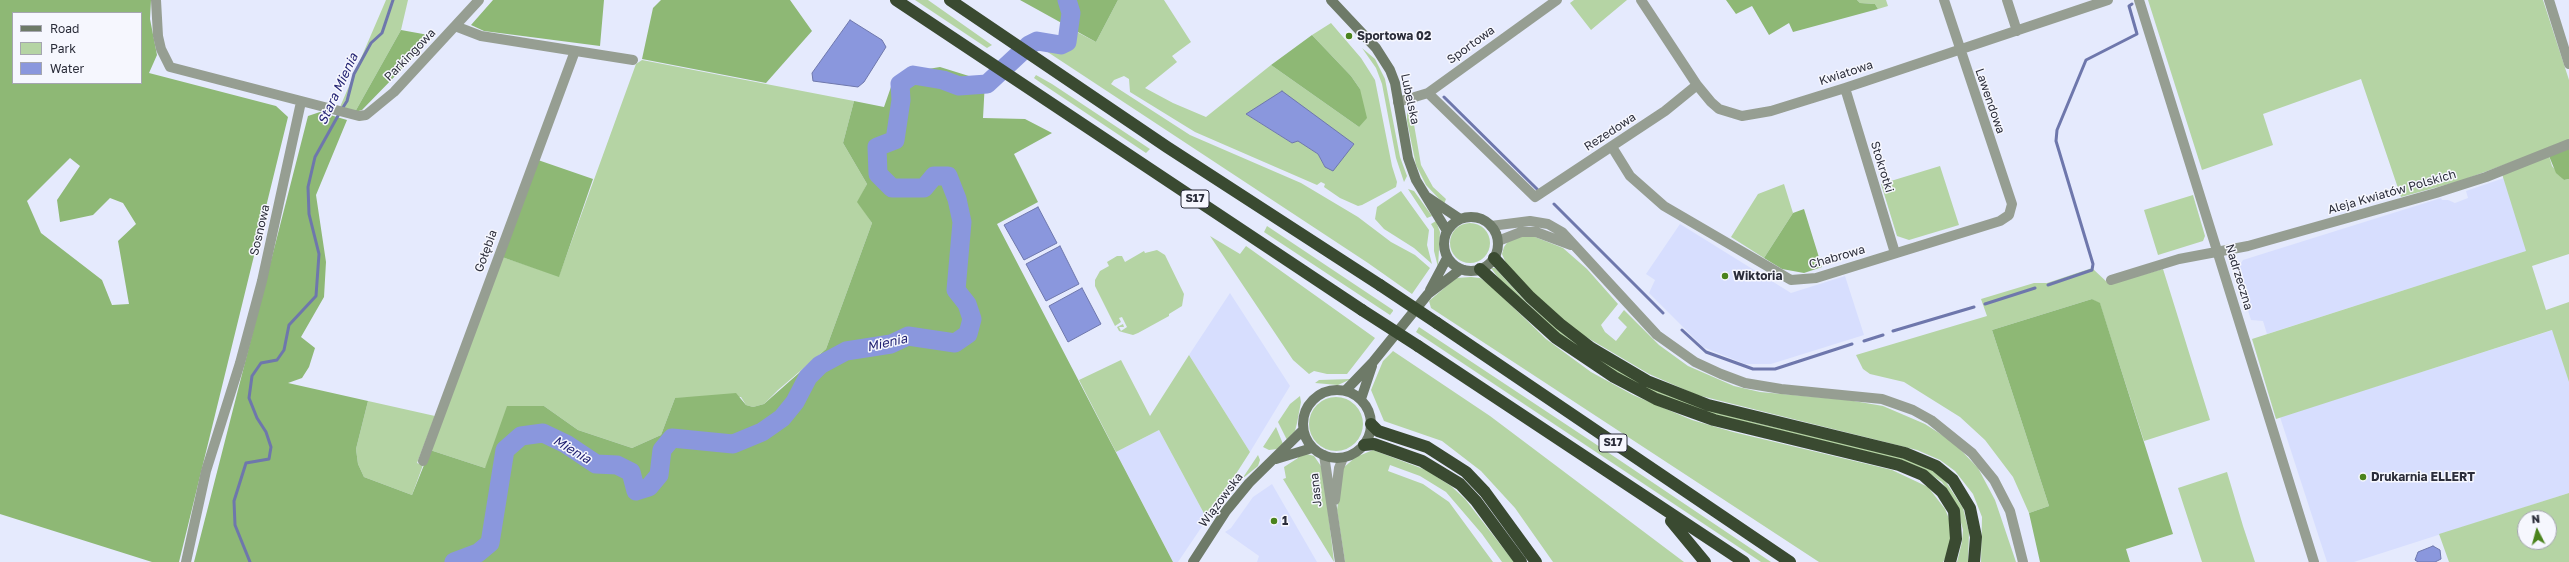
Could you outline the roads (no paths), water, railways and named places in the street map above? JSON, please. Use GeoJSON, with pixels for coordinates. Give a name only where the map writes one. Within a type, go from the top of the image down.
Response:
{"type":"FeatureCollection","features":[{"type":"Feature","properties":{"kind":"highway","name":"S17"},"geometry":{"type":"LineString","coordinates":[[896,0],[1658,507],[1744,562]]}},
{"type":"Feature","properties":{"kind":"highway","name":"S17"},"geometry":{"type":"LineString","coordinates":[[950,0],[1047,67],[1437,323],[1790,562]]}},
{"type":"Feature","properties":{"kind":"highway"},"geometry":{"type":"LineString","coordinates":[[1494,258],[1530,297],[1560,324],[1591,348],[1647,380],[1708,405],[1905,453],[1936,466],[1953,480],[1970,508],[1976,537],[1974,562]]}},
{"type":"Feature","properties":{"kind":"highway"},"geometry":{"type":"LineString","coordinates":[[1480,269],[1556,338],[1614,377],[1656,399],[1714,420],[1877,460],[1923,475],[1942,492],[1954,511],[1956,539],[1950,562]]}},
{"type":"Feature","properties":{"kind":"highway"},"geometry":{"type":"LineString","coordinates":[[1371,424],[1378,431],[1426,447],[1466,472],[1485,492],[1536,562]]}},
{"type":"Feature","properties":{"kind":"highway"},"geometry":{"type":"LineString","coordinates":[[1364,445],[1374,444],[1422,460],[1460,484],[1476,501],[1521,562]]}},
{"type":"Feature","properties":{"kind":"highway"},"geometry":{"type":"LineString","coordinates":[[1658,507],[1688,539],[1705,562]]}},
{"type":"Feature","properties":{"kind":"main road","name":"Lubelska"},"geometry":{"type":"LineString","coordinates":[[1331,0],[1383,58],[1395,83],[1408,158],[1416,180],[1447,231]]}},
{"type":"Feature","properties":{"kind":"main road","name":"Lubelska"},"geometry":{"type":"LineString","coordinates":[[1427,197],[1460,219]]}},
{"type":"Feature","properties":{"kind":"main road"},"geometry":{"type":"LineString","coordinates":[[1477,218],[1491,226],[1498,241],[1494,258],[1480,269],[1470,271],[1461,269],[1447,258],[1444,244],[1447,231],[1460,219],[1477,218]]}},
{"type":"Feature","properties":{"kind":"main road"},"geometry":{"type":"LineString","coordinates":[[1345,391],[1373,362],[1428,294],[1447,258]]}},
{"type":"Feature","properties":{"kind":"main road"},"geometry":{"type":"LineString","coordinates":[[1428,294],[1461,269]]}},
{"type":"Feature","properties":{"kind":"main road"},"geometry":{"type":"LineString","coordinates":[[1361,400],[1373,362]]}},
{"type":"Feature","properties":{"kind":"main road"},"geometry":{"type":"LineString","coordinates":[[1327,391],[1345,391],[1361,400],[1369,411],[1371,424],[1364,445],[1355,453],[1343,458],[1324,455],[1312,448],[1303,430],[1303,416],[1312,400],[1327,391]]}},
{"type":"Feature","properties":{"kind":"main road","name":"Wiązowska"},"geometry":{"type":"LineString","coordinates":[[1193,562],[1231,505],[1249,483],[1276,459],[1303,430]]}},
{"type":"Feature","properties":{"kind":"main road","name":"Wiązowska"},"geometry":{"type":"LineString","coordinates":[[1276,459],[1312,448]]}},
{"type":"Feature","properties":{"kind":"street"},"geometry":{"type":"LineString","coordinates":[[156,0],[158,36],[161,49],[170,67],[302,102]]}},
{"type":"Feature","properties":{"kind":"street","name":"Parkingowa"},"geometry":{"type":"LineString","coordinates":[[302,102],[353,115],[366,115],[394,92],[479,0]]}},
{"type":"Feature","properties":{"kind":"street","name":"Sportowa"},"geometry":{"type":"LineString","coordinates":[[1398,102],[1428,93],[1557,0]]}},
{"type":"Feature","properties":{"kind":"street","name":"Kwiatowa"},"geometry":{"type":"LineString","coordinates":[[1641,0],[1697,85],[1719,109],[1742,116],[1771,111],[1845,88],[2108,0]]}},
{"type":"Feature","properties":{"kind":"street","name":"Lawendowa"},"geometry":{"type":"LineString","coordinates":[[1944,0],[1959,50],[2012,204],[2011,211]]}},
{"type":"Feature","properties":{"kind":"street"},"geometry":{"type":"LineString","coordinates":[[2007,0],[2017,31]]}},
{"type":"Feature","properties":{"kind":"street","name":"Nadrzeczna"},"geometry":{"type":"LineString","coordinates":[[2139,0],[2314,562]]}},
{"type":"Feature","properties":{"kind":"street"},"geometry":{"type":"LineString","coordinates":[[2549,0],[2569,64]]}},
{"type":"Feature","properties":{"kind":"street"},"geometry":{"type":"LineString","coordinates":[[455,26],[481,36],[633,60]]}},
{"type":"Feature","properties":{"kind":"street","name":"Gołębia"},"geometry":{"type":"LineString","coordinates":[[423,461],[575,51]]}},
{"type":"Feature","properties":{"kind":"street","name":"Rezedowa"},"geometry":{"type":"LineString","coordinates":[[1428,93],[1535,197],[1665,111],[1697,85]]}},
{"type":"Feature","properties":{"kind":"street","name":"Stokrotki"},"geometry":{"type":"LineString","coordinates":[[1845,88],[1895,253]]}},
{"type":"Feature","properties":{"kind":"street","name":"Sosnowa"},"geometry":{"type":"LineString","coordinates":[[186,562],[206,471],[240,363],[262,281],[302,102]]}},
{"type":"Feature","properties":{"kind":"street","name":"Aleja Kwiatów Polskich"},"geometry":{"type":"LineString","coordinates":[[2111,280],[2179,259],[2218,253],[2462,185],[2569,144]]}},
{"type":"Feature","properties":{"kind":"street","name":"Chabrowa"},"geometry":{"type":"LineString","coordinates":[[1612,147],[1624,169],[1655,199],[1722,241],[1791,280],[1816,278],[2000,221],[2011,211]]}},
{"type":"Feature","properties":{"kind":"street"},"geometry":{"type":"LineString","coordinates":[[1491,226],[1530,221],[1548,224],[1562,232],[1657,335],[1701,365],[1726,376],[1758,386],[1882,399],[1913,410],[1945,429],[1972,453],[2002,494],[2014,526],[2023,562]]}},
{"type":"Feature","properties":{"kind":"street"},"geometry":{"type":"LineString","coordinates":[[1498,241],[1521,232],[1536,232],[1574,246]]}},
{"type":"Feature","properties":{"kind":"street","name":"Jasna"},"geometry":{"type":"LineString","coordinates":[[1324,455],[1340,562]]}},
{"type":"Feature","properties":{"kind":"street","name":"Jasna"},"geometry":{"type":"LineString","coordinates":[[1333,522],[1336,485],[1343,458]]}},
{"type":"Feature","properties":{"kind":"water"},"geometry":{"type":"Polygon","coordinates":[[[850,20],[882,40],[886,47],[864,82],[858,87],[813,81],[812,73],[850,20]]]}},
{"type":"Feature","properties":{"kind":"water"},"geometry":{"type":"Polygon","coordinates":[[[1282,91],[1354,144],[1333,171],[1325,167],[1318,154],[1298,141],[1292,143],[1246,114],[1282,91]]]}},
{"type":"Feature","properties":{"kind":"water"},"geometry":{"type":"Polygon","coordinates":[[[1038,207],[1057,243],[1024,260],[1004,225],[1038,207]]]}},
{"type":"Feature","properties":{"kind":"water"},"geometry":{"type":"Polygon","coordinates":[[[1060,246],[1079,284],[1046,301],[1026,264],[1060,246]]]}},
{"type":"Feature","properties":{"kind":"water"},"geometry":{"type":"Polygon","coordinates":[[[1082,288],[1101,324],[1068,342],[1049,306],[1082,288]]]}},
{"type":"Feature","properties":{"kind":"water"},"geometry":{"type":"Polygon","coordinates":[[[2433,546],[2440,550],[2441,559],[2435,562],[2418,562],[2415,560],[2418,552],[2433,546]]]}},
{"type":"Feature","properties":{"kind":"waterway","name":"Stara Mienia"},"geometry":{"type":"LineString","coordinates":[[342,109],[347,101],[354,74],[371,43],[382,33],[393,0]]}},
{"type":"Feature","properties":{"kind":"waterway","name":"Mienia"},"geometry":{"type":"LineString","coordinates":[[454,562],[478,553],[490,543],[505,450],[521,436],[543,433],[566,444],[596,464],[617,465],[631,472],[636,491],[649,487],[659,475],[662,450],[672,438],[733,444],[762,432],[782,418],[795,402],[808,377],[820,365],[846,351],[891,344],[908,336],[955,343],[968,334],[972,319],[967,304],[956,290],[962,222],[957,199],[948,176],[934,176],[924,188],[892,188],[878,174],[877,147],[895,140],[901,100],[900,84],[913,75],[943,80],[959,86],[987,84],[1029,45],[1037,41],[1061,45],[1067,42],[1071,13],[1067,0]]}},
{"type":"Feature","properties":{"kind":"waterway"},"geometry":{"type":"LineString","coordinates":[[2048,285],[2092,270],[2093,264],[2056,141],[2057,130],[2086,60],[2137,34],[2129,6],[2132,4]]}},
{"type":"Feature","properties":{"kind":"waterway"},"geometry":{"type":"LineString","coordinates":[[1444,97],[1537,189]]}},
{"type":"Feature","properties":{"kind":"waterway","name":"Stara Mienia"},"geometry":{"type":"LineString","coordinates":[[250,562],[235,525],[234,501],[246,463],[269,459],[271,447],[266,432],[257,418],[249,398],[252,376],[261,363],[277,360],[284,350],[289,325],[316,296],[319,254],[309,214],[308,187],[315,157],[339,114]]}},
{"type":"Feature","properties":{"kind":"waterway"},"geometry":{"type":"LineString","coordinates":[[1554,204],[1663,313]]}},
{"type":"Feature","properties":{"kind":"waterway"},"geometry":{"type":"LineString","coordinates":[[1985,304],[2035,288]]}},
{"type":"Feature","properties":{"kind":"waterway"},"geometry":{"type":"LineString","coordinates":[[1893,331],[1974,307]]}},
{"type":"Feature","properties":{"kind":"waterway"},"geometry":{"type":"LineString","coordinates":[[1682,330],[1706,352],[1753,369],[1775,369],[1852,344]]}},
{"type":"Feature","properties":{"kind":"waterway"},"geometry":{"type":"LineString","coordinates":[[1864,341],[1883,335]]}},
{"type":"Feature","properties":{"kind":"place","name":"Sportowa 02"},"geometry":{"type":"Point","coordinates":[1349,36]}},
{"type":"Feature","properties":{"kind":"place","name":"Wiktoria"},"geometry":{"type":"Point","coordinates":[1725,276]}},
{"type":"Feature","properties":{"kind":"place","name":"Drukarnia ELLERT"},"geometry":{"type":"Point","coordinates":[2363,477]}},
{"type":"Feature","properties":{"kind":"place","name":"1"},"geometry":{"type":"Point","coordinates":[1274,521]}}]}
